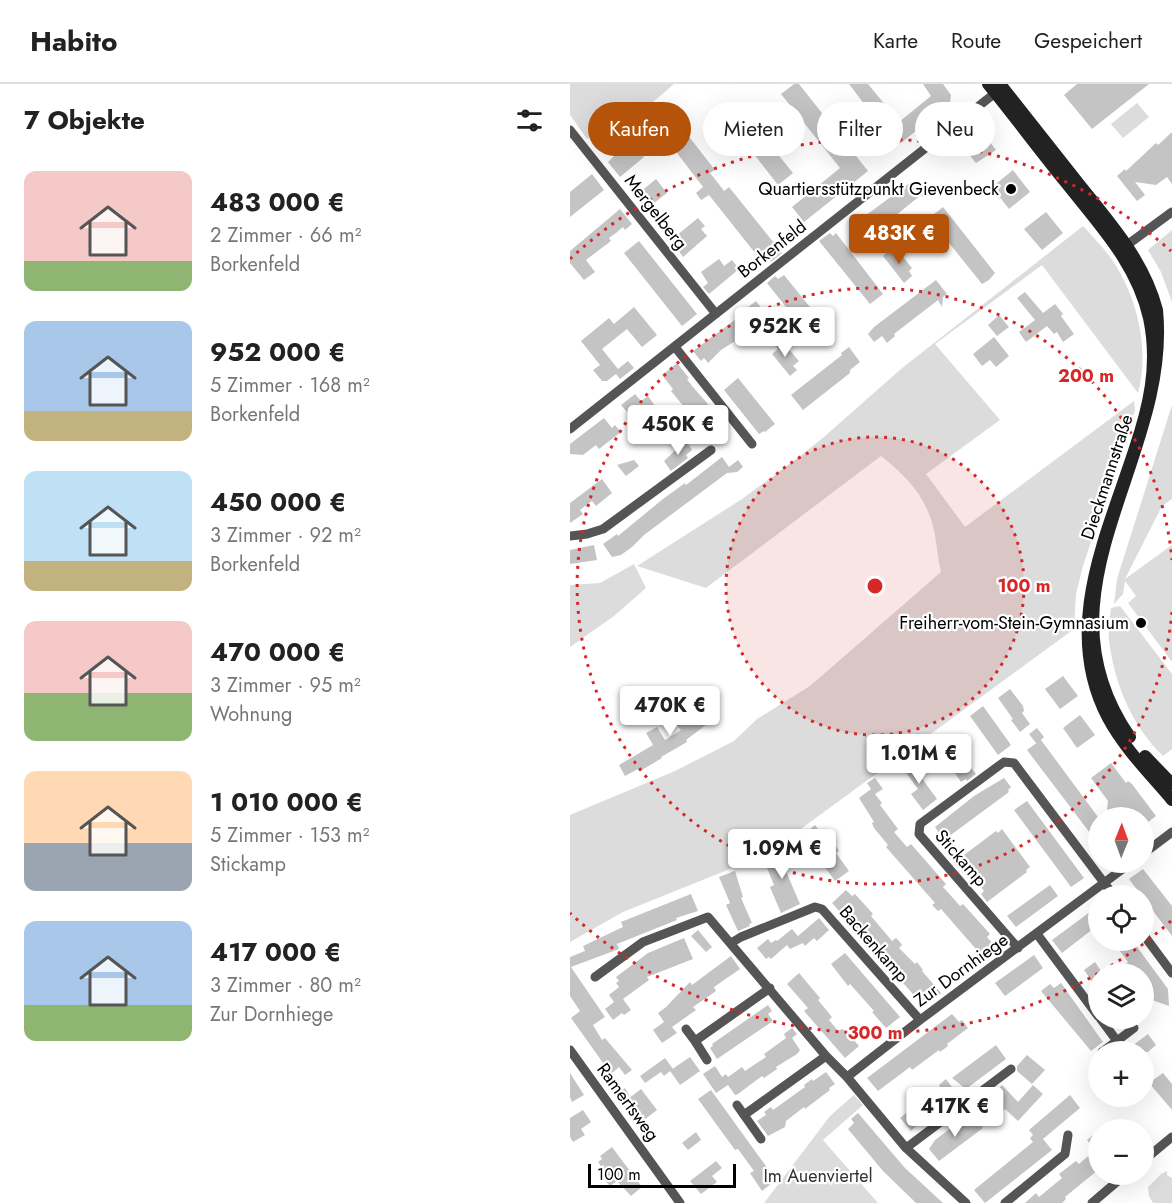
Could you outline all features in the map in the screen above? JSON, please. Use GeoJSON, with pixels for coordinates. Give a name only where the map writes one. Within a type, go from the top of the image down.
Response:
{"type":"FeatureCollection","features":[{"type":"Feature","properties":{"kind":"street","name":"Dieckmannstraße"},"geometry":{"type":"LineString","coordinates":[[996,87],[1146,279],[1157,310],[1162,344],[1162,373],[1156,411],[1101,585],[1096,621],[1097,650],[1104,683],[1122,726],[1145,756],[1172,784]]}},
{"type":"Feature","properties":{"kind":"street","name":"Borkenfeld"},"geometry":{"type":"LineString","coordinates":[[570,429],[716,315],[996,87]]}},
{"type":"Feature","properties":{"kind":"street","name":"Mergelberg"},"geometry":{"type":"LineString","coordinates":[[570,130],[716,315]]}},
{"type":"Feature","properties":{"kind":"street"},"geometry":{"type":"LineString","coordinates":[[1123,248],[1172,213]]}},
{"type":"Feature","properties":{"kind":"street","name":"Dieckmannstraße"},"geometry":{"type":"LineString","coordinates":[[1123,248],[1147,310],[1153,341],[1153,374],[1151,396],[1092,585],[1087,618],[1087,645],[1094,683],[1108,718],[1125,744],[1172,800]]}},
{"type":"Feature","properties":{"kind":"street"},"geometry":{"type":"LineString","coordinates":[[675,347],[752,444]]}},
{"type":"Feature","properties":{"kind":"street"},"geometry":{"type":"LineString","coordinates":[[570,536],[603,529],[711,450]]}},
{"type":"Feature","properties":{"kind":"street","name":"Stickamp"},"geometry":{"type":"LineString","coordinates":[[1018,948],[919,834],[920,824],[987,774],[1009,761],[1014,764],[1104,883]]}},
{"type":"Feature","properties":{"kind":"street"},"geometry":{"type":"LineString","coordinates":[[1154,846],[1172,832]]}},
{"type":"Feature","properties":{"kind":"street","name":"Zur Dornhiege"},"geometry":{"type":"LineString","coordinates":[[847,1077],[1117,873]]}},
{"type":"Feature","properties":{"kind":"street","name":"Backenkamp"},"geometry":{"type":"LineString","coordinates":[[731,943],[815,907],[822,909],[920,1020]]}},
{"type":"Feature","properties":{"kind":"street"},"geometry":{"type":"LineString","coordinates":[[595,977],[642,942],[708,917],[906,1148],[966,1203]]}},
{"type":"Feature","properties":{"kind":"street"},"geometry":{"type":"LineString","coordinates":[[1037,934],[1088,1002]]}},
{"type":"Feature","properties":{"kind":"street"},"geometry":{"type":"LineString","coordinates":[[1154,949],[1172,973]]}},
{"type":"Feature","properties":{"kind":"street"},"geometry":{"type":"LineString","coordinates":[[695,1041],[770,988]]}},
{"type":"Feature","properties":{"kind":"street"},"geometry":{"type":"LineString","coordinates":[[686,1029],[707,1060]]}},
{"type":"Feature","properties":{"kind":"street"},"geometry":{"type":"LineString","coordinates":[[1108,1029],[1117,1041],[1133,1029]]}},
{"type":"Feature","properties":{"kind":"street","name":"Ramertsweg"},"geometry":{"type":"LineString","coordinates":[[570,1050],[680,1203]]}},
{"type":"Feature","properties":{"kind":"street"},"geometry":{"type":"LineString","coordinates":[[744,1115],[826,1056]]}},
{"type":"Feature","properties":{"kind":"street"},"geometry":{"type":"LineString","coordinates":[[906,1148],[1011,1069]]}},
{"type":"Feature","properties":{"kind":"street"},"geometry":{"type":"LineString","coordinates":[[737,1105],[761,1139]]}},
{"type":"Feature","properties":{"kind":"street"},"geometry":{"type":"LineString","coordinates":[[1005,1203],[1065,1154],[1068,1135]]}},
{"type":"Feature","properties":{"kind":"street"},"geometry":{"type":"LineString","coordinates":[[1154,1152],[1172,1137]]}},
{"type":"Feature","properties":{"kind":"street"},"geometry":{"type":"LineString","coordinates":[[1092,1203],[1113,1185]]}},
{"type":"Feature","properties":{"kind":"green space"},"geometry":{"type":"Polygon","coordinates":[[[570,84],[674,84],[653,102],[588,102],[587,139],[570,115],[570,84]]]}},
{"type":"Feature","properties":{"kind":"green space"},"geometry":{"type":"Polygon","coordinates":[[[1137,103],[1149,117],[1123,138],[1111,124],[1137,103]]]}},
{"type":"Feature","properties":{"kind":"green space"},"geometry":{"type":"Polygon","coordinates":[[[1083,226],[1110,257],[1134,305],[1142,340],[1138,393],[1042,265],[935,344],[1000,420],[926,474],[965,527],[1134,401],[1135,410],[1083,566],[1076,594],[1074,629],[783,842],[725,871],[623,912],[570,942],[570,815],[675,771],[734,741],[757,719],[810,686],[941,572],[933,526],[925,505],[906,478],[881,456],[706,588],[637,566],[742,499],[799,457],[901,369],[1083,226]]]}},
{"type":"Feature","properties":{"kind":"green space"},"geometry":{"type":"Polygon","coordinates":[[[1172,230],[1172,302],[1161,272],[1148,250],[1172,230]]]}},
{"type":"Feature","properties":{"kind":"green space"},"geometry":{"type":"Polygon","coordinates":[[[1172,405],[1172,499],[1162,506],[1125,579],[1172,545],[1172,662],[1128,603],[1136,596],[1125,581],[1123,594],[1114,604],[1117,579],[1172,405]]]}},
{"type":"Feature","properties":{"kind":"green space"},"geometry":{"type":"Polygon","coordinates":[[[634,564],[646,588],[614,616],[570,647],[570,585],[600,583],[634,564]]]}},
{"type":"Feature","properties":{"kind":"green space"},"geometry":{"type":"Polygon","coordinates":[[[1120,606],[1172,674],[1172,749],[1163,756],[1142,731],[1126,703],[1115,672],[1111,656],[1109,628],[1111,608],[1120,606]]]}},
{"type":"Feature","properties":{"kind":"green space","name":"Im Auenviertel"},"geometry":{"type":"Polygon","coordinates":[[[854,1095],[863,1105],[823,1140],[878,1203],[764,1203],[830,1116],[854,1095]]]}},
{"type":"Feature","properties":{"kind":"green space"},"geometry":{"type":"Polygon","coordinates":[[[1167,1171],[1167,1175],[1172,1178],[1172,1203],[1153,1203],[1149,1196],[1148,1187],[1154,1185],[1154,1181],[1167,1171]]]}},
{"type":"Feature","properties":{"kind":"building"},"geometry":{"type":"Polygon","coordinates":[[[794,84],[799,84],[817,107],[817,139],[805,124],[805,102],[787,102],[781,94],[794,84]]]}},
{"type":"Feature","properties":{"kind":"building"},"geometry":{"type":"Polygon","coordinates":[[[849,84],[868,84],[883,102],[863,102],[849,84]]]}},
{"type":"Feature","properties":{"kind":"building"},"geometry":{"type":"Polygon","coordinates":[[[923,84],[943,84],[951,95],[950,102],[924,102],[931,96],[923,84]]]}},
{"type":"Feature","properties":{"kind":"building"},"geometry":{"type":"Polygon","coordinates":[[[1077,84],[1149,84],[1092,129],[1064,95],[1077,84]]]}},
{"type":"Feature","properties":{"kind":"building"},"geometry":{"type":"Polygon","coordinates":[[[915,109],[915,132],[903,141],[903,119],[915,109]]]}},
{"type":"Feature","properties":{"kind":"building"},"geometry":{"type":"Polygon","coordinates":[[[1172,132],[1172,184],[1167,177],[1156,185],[1135,182],[1145,195],[1137,201],[1117,176],[1172,132]]]}},
{"type":"Feature","properties":{"kind":"building"},"geometry":{"type":"Polygon","coordinates":[[[691,139],[715,170],[710,173],[724,191],[729,187],[782,253],[771,262],[768,258],[764,261],[759,258],[709,195],[701,200],[696,193],[703,187],[679,156],[691,156],[691,139]]]}},
{"type":"Feature","properties":{"kind":"building"},"geometry":{"type":"Polygon","coordinates":[[[614,156],[644,157],[620,177],[608,162],[614,156]]]}},
{"type":"Feature","properties":{"kind":"building"},"geometry":{"type":"Polygon","coordinates":[[[755,156],[779,156],[793,173],[778,185],[755,156]]]}},
{"type":"Feature","properties":{"kind":"building"},"geometry":{"type":"Polygon","coordinates":[[[830,156],[856,156],[868,171],[804,222],[792,207],[840,168],[830,156]]]}},
{"type":"Feature","properties":{"kind":"building"},"geometry":{"type":"Polygon","coordinates":[[[970,156],[987,156],[976,163],[970,156]]]}},
{"type":"Feature","properties":{"kind":"building","name":"Quartiersstützpunkt Gievenbeck"},"geometry":{"type":"Polygon","coordinates":[[[1013,170],[1030,192],[1009,209],[992,187],[1013,170]]]}},
{"type":"Feature","properties":{"kind":"building"},"geometry":{"type":"Polygon","coordinates":[[[592,174],[604,190],[570,217],[570,192],[592,174]]]}},
{"type":"Feature","properties":{"kind":"building"},"geometry":{"type":"Polygon","coordinates":[[[656,179],[667,193],[649,207],[639,193],[656,179]]]}},
{"type":"Feature","properties":{"kind":"building"},"geometry":{"type":"Polygon","coordinates":[[[911,182],[917,189],[924,183],[930,191],[923,197],[921,195],[895,216],[894,214],[865,237],[854,224],[911,182]]]}},
{"type":"Feature","properties":{"kind":"building"},"geometry":{"type":"Polygon","coordinates":[[[943,207],[995,273],[982,284],[929,218],[943,207]]]}},
{"type":"Feature","properties":{"kind":"building"},"geometry":{"type":"Polygon","coordinates":[[[620,209],[632,224],[625,230],[623,227],[609,238],[611,241],[586,260],[595,272],[584,280],[570,263],[570,251],[620,209]]]}},
{"type":"Feature","properties":{"kind":"building"},"geometry":{"type":"Polygon","coordinates":[[[1046,212],[1063,233],[1042,250],[1024,229],[1046,212]]]}},
{"type":"Feature","properties":{"kind":"building"},"geometry":{"type":"Polygon","coordinates":[[[698,218],[705,226],[701,229],[707,236],[683,257],[671,240],[698,218]]]}},
{"type":"Feature","properties":{"kind":"building"},"geometry":{"type":"Polygon","coordinates":[[[830,233],[833,236],[836,233],[883,294],[870,304],[819,241],[830,233]]]}},
{"type":"Feature","properties":{"kind":"building"},"geometry":{"type":"Polygon","coordinates":[[[639,241],[697,314],[682,326],[624,253],[639,241]]]}},
{"type":"Feature","properties":{"kind":"building"},"geometry":{"type":"Polygon","coordinates":[[[891,249],[895,254],[898,251],[912,268],[909,271],[912,276],[904,283],[883,256],[891,249]]]}},
{"type":"Feature","properties":{"kind":"building"},"geometry":{"type":"Polygon","coordinates":[[[719,259],[724,266],[732,260],[739,269],[709,294],[703,287],[708,283],[701,272],[719,259]]]}},
{"type":"Feature","properties":{"kind":"building"},"geometry":{"type":"Polygon","coordinates":[[[784,275],[831,333],[816,345],[767,283],[775,276],[778,279],[784,275]]]}},
{"type":"Feature","properties":{"kind":"building"},"geometry":{"type":"Polygon","coordinates":[[[936,280],[947,294],[943,297],[942,307],[938,300],[894,334],[895,336],[887,343],[882,336],[874,342],[868,334],[874,327],[936,280]]]}},
{"type":"Feature","properties":{"kind":"building"},"geometry":{"type":"Polygon","coordinates":[[[1025,292],[1043,313],[1055,304],[1074,334],[1063,342],[1057,332],[1054,334],[1047,326],[1026,342],[1019,332],[1035,320],[1017,298],[1025,292]]]}},
{"type":"Feature","properties":{"kind":"building"},"geometry":{"type":"Polygon","coordinates":[[[756,301],[766,314],[763,319],[751,331],[721,350],[708,363],[704,358],[701,361],[693,351],[740,316],[739,314],[756,301]]]}},
{"type":"Feature","properties":{"kind":"building"},"geometry":{"type":"Polygon","coordinates":[[[634,307],[657,335],[642,347],[627,329],[602,349],[618,369],[628,361],[634,368],[620,379],[616,374],[607,381],[602,381],[593,370],[600,365],[581,341],[609,318],[614,324],[634,307]]]}},
{"type":"Feature","properties":{"kind":"building"},"geometry":{"type":"Polygon","coordinates":[[[999,315],[1009,327],[997,336],[988,325],[999,315]]]}},
{"type":"Feature","properties":{"kind":"building"},"geometry":{"type":"Polygon","coordinates":[[[994,337],[1009,356],[996,367],[990,360],[982,366],[973,354],[994,337]]]}},
{"type":"Feature","properties":{"kind":"building"},"geometry":{"type":"Polygon","coordinates":[[[780,339],[799,361],[793,366],[797,370],[790,376],[772,354],[778,349],[774,344],[780,339]]]}},
{"type":"Feature","properties":{"kind":"building"},"geometry":{"type":"Polygon","coordinates":[[[849,347],[860,362],[850,370],[850,373],[803,410],[791,395],[849,347]]]}},
{"type":"Feature","properties":{"kind":"building"},"geometry":{"type":"Polygon","coordinates":[[[677,363],[689,378],[687,379],[692,386],[722,420],[709,430],[707,427],[702,427],[699,415],[694,419],[692,409],[689,412],[680,402],[662,375],[677,363]]]}},
{"type":"Feature","properties":{"kind":"building"},"geometry":{"type":"Polygon","coordinates":[[[738,378],[775,424],[765,432],[759,434],[724,390],[738,378]]]}},
{"type":"Feature","properties":{"kind":"building"},"geometry":{"type":"Polygon","coordinates":[[[635,394],[641,401],[648,396],[655,406],[652,408],[664,423],[670,417],[678,429],[672,433],[669,430],[654,438],[635,416],[632,418],[621,405],[635,394]]]}},
{"type":"Feature","properties":{"kind":"building"},"geometry":{"type":"Polygon","coordinates":[[[604,418],[612,428],[615,425],[621,432],[599,449],[596,445],[583,455],[570,454],[570,444],[604,418]]]}},
{"type":"Feature","properties":{"kind":"building"},"geometry":{"type":"Polygon","coordinates":[[[687,442],[692,450],[686,455],[688,458],[671,471],[664,461],[679,447],[678,445],[687,442]]]}},
{"type":"Feature","properties":{"kind":"building"},"geometry":{"type":"Polygon","coordinates":[[[722,457],[729,467],[738,460],[743,467],[737,472],[727,473],[644,535],[632,547],[621,555],[612,557],[603,544],[617,534],[618,536],[663,499],[685,483],[686,485],[722,457]]]}},
{"type":"Feature","properties":{"kind":"building"},"geometry":{"type":"Polygon","coordinates":[[[634,460],[639,466],[626,476],[617,465],[634,460]]]}},
{"type":"Feature","properties":{"kind":"building"},"geometry":{"type":"Polygon","coordinates":[[[602,479],[612,493],[596,506],[592,501],[580,510],[583,514],[570,523],[570,503],[602,479]]]}},
{"type":"Feature","properties":{"kind":"building"},"geometry":{"type":"Polygon","coordinates":[[[594,545],[597,560],[570,564],[570,550],[594,545]]]}},
{"type":"Feature","properties":{"kind":"building"},"geometry":{"type":"Polygon","coordinates":[[[1063,676],[1078,696],[1060,709],[1045,689],[1063,676]]]}},
{"type":"Feature","properties":{"kind":"building"},"geometry":{"type":"Polygon","coordinates":[[[1010,689],[1023,706],[1022,713],[1030,724],[1020,732],[998,698],[1010,689]]]}},
{"type":"Feature","properties":{"kind":"building"},"geometry":{"type":"Polygon","coordinates":[[[700,698],[715,718],[686,740],[687,742],[640,771],[638,769],[625,776],[619,765],[653,745],[646,733],[657,727],[665,740],[681,730],[672,719],[700,698]]]}},
{"type":"Feature","properties":{"kind":"building"},"geometry":{"type":"Polygon","coordinates":[[[983,706],[1011,745],[998,755],[970,716],[983,706]]]}},
{"type":"Feature","properties":{"kind":"building"},"geometry":{"type":"Polygon","coordinates":[[[1080,715],[1095,735],[1077,748],[1063,728],[1080,715]]]}},
{"type":"Feature","properties":{"kind":"building"},"geometry":{"type":"Polygon","coordinates":[[[1037,728],[1044,737],[1041,740],[1091,807],[1088,807],[1088,830],[1027,750],[1038,742],[1036,743],[1029,734],[1037,728]]]}},
{"type":"Feature","properties":{"kind":"building"},"geometry":{"type":"Polygon","coordinates":[[[945,736],[976,774],[967,781],[966,779],[961,782],[935,744],[945,736]]]}},
{"type":"Feature","properties":{"kind":"building"},"geometry":{"type":"Polygon","coordinates":[[[912,758],[922,771],[918,773],[937,799],[923,810],[911,794],[918,789],[901,766],[912,758]]]}},
{"type":"Feature","properties":{"kind":"building"},"geometry":{"type":"Polygon","coordinates":[[[1111,763],[1126,783],[1128,781],[1132,784],[1149,807],[1107,807],[1108,801],[1091,778],[1111,763]]]}},
{"type":"Feature","properties":{"kind":"building"},"geometry":{"type":"Polygon","coordinates":[[[875,778],[883,789],[875,794],[882,803],[880,805],[898,829],[894,832],[907,847],[911,844],[946,884],[943,887],[960,906],[963,904],[990,934],[987,937],[994,945],[982,956],[941,909],[938,911],[932,905],[935,903],[886,847],[888,845],[874,828],[872,823],[874,822],[859,798],[871,789],[867,783],[875,778]]]}},
{"type":"Feature","properties":{"kind":"building"},"geometry":{"type":"Polygon","coordinates":[[[1004,778],[1011,787],[1009,792],[944,840],[935,827],[974,796],[1004,778]]]}},
{"type":"Feature","properties":{"kind":"building"},"geometry":{"type":"Polygon","coordinates":[[[1027,801],[1084,878],[1071,887],[1014,810],[1027,801]]]}},
{"type":"Feature","properties":{"kind":"building"},"geometry":{"type":"Polygon","coordinates":[[[815,825],[830,845],[834,843],[839,851],[836,853],[849,871],[835,881],[822,863],[829,858],[820,846],[811,853],[806,845],[815,838],[809,830],[815,825]]]}},
{"type":"Feature","properties":{"kind":"building"},"geometry":{"type":"Polygon","coordinates":[[[1002,829],[1030,867],[1026,870],[1027,872],[987,902],[981,894],[984,891],[971,873],[966,867],[962,870],[956,861],[1002,829]]]}},
{"type":"Feature","properties":{"kind":"building"},"geometry":{"type":"Polygon","coordinates":[[[786,842],[793,852],[782,856],[800,904],[781,913],[770,887],[774,885],[765,863],[777,857],[774,851],[786,842]]]}},
{"type":"Feature","properties":{"kind":"building"},"geometry":{"type":"Polygon","coordinates":[[[735,871],[743,897],[741,898],[752,923],[738,931],[726,905],[730,903],[719,877],[735,871]]]}},
{"type":"Feature","properties":{"kind":"building"},"geometry":{"type":"Polygon","coordinates":[[[1137,873],[1146,873],[1172,906],[1172,936],[1154,912],[1154,885],[1134,885],[1129,879],[1137,873]]]}},
{"type":"Feature","properties":{"kind":"building"},"geometry":{"type":"Polygon","coordinates":[[[1050,885],[1058,896],[1016,927],[1007,916],[1050,885]]]}},
{"type":"Feature","properties":{"kind":"building"},"geometry":{"type":"Polygon","coordinates":[[[846,890],[852,896],[855,894],[892,941],[896,938],[902,945],[899,948],[915,964],[917,962],[941,993],[932,1001],[928,996],[920,1002],[832,903],[846,890]]]}},
{"type":"Feature","properties":{"kind":"building"},"geometry":{"type":"Polygon","coordinates":[[[691,894],[698,911],[676,918],[677,920],[617,944],[619,949],[571,967],[605,1017],[593,1025],[602,1040],[605,1038],[632,1070],[625,1075],[619,1067],[611,1074],[571,1018],[580,1011],[570,996],[570,957],[585,951],[583,946],[623,927],[621,922],[691,894]]]}},
{"type":"Feature","properties":{"kind":"building"},"geometry":{"type":"Polygon","coordinates":[[[1088,913],[1088,933],[1062,953],[1052,940],[1088,913]]]}},
{"type":"Feature","properties":{"kind":"building"},"geometry":{"type":"Polygon","coordinates":[[[819,918],[829,930],[817,941],[814,938],[805,946],[803,943],[790,949],[787,945],[771,959],[769,957],[766,959],[757,948],[768,939],[771,943],[777,941],[792,929],[798,936],[819,918]]]}},
{"type":"Feature","properties":{"kind":"building"},"geometry":{"type":"Polygon","coordinates":[[[698,930],[712,947],[706,952],[691,936],[698,930]]]}},
{"type":"Feature","properties":{"kind":"building"},"geometry":{"type":"Polygon","coordinates":[[[684,938],[693,959],[647,977],[649,980],[623,999],[631,1010],[613,1020],[605,1009],[614,1002],[609,995],[619,987],[616,977],[648,953],[684,938]]]}},
{"type":"Feature","properties":{"kind":"building"},"geometry":{"type":"Polygon","coordinates":[[[1120,951],[1140,951],[1149,963],[1127,963],[1120,951]]]}},
{"type":"Feature","properties":{"kind":"building"},"geometry":{"type":"Polygon","coordinates":[[[845,953],[900,1017],[886,1028],[872,1012],[874,1011],[850,984],[848,986],[831,964],[845,953]]]}},
{"type":"Feature","properties":{"kind":"building"},"geometry":{"type":"Polygon","coordinates":[[[1034,955],[1043,968],[1005,996],[995,983],[1034,955]]]}},
{"type":"Feature","properties":{"kind":"building"},"geometry":{"type":"Polygon","coordinates":[[[731,956],[740,969],[714,987],[716,991],[693,1007],[696,1010],[672,1027],[677,1033],[662,1043],[653,1030],[664,1022],[658,1013],[690,982],[692,985],[731,956]]]}},
{"type":"Feature","properties":{"kind":"building"},"geometry":{"type":"Polygon","coordinates":[[[1154,970],[1168,989],[1169,1006],[1154,1001],[1154,970]]]}},
{"type":"Feature","properties":{"kind":"building"},"geometry":{"type":"Polygon","coordinates":[[[799,973],[820,998],[818,1000],[832,1017],[829,1020],[838,1031],[842,1029],[846,1031],[859,1046],[845,1058],[804,1011],[808,1008],[787,984],[799,973]]]}},
{"type":"Feature","properties":{"kind":"building"},"geometry":{"type":"Polygon","coordinates":[[[1061,983],[1088,1021],[1088,1029],[1094,1029],[1102,1041],[1088,1041],[1088,1047],[1041,991],[1050,984],[1054,988],[1061,983]]]}},
{"type":"Feature","properties":{"kind":"building"},"geometry":{"type":"Polygon","coordinates":[[[768,1005],[772,1011],[768,1014],[773,1021],[717,1059],[710,1048],[712,1044],[768,1005]]]}},
{"type":"Feature","properties":{"kind":"building"},"geometry":{"type":"Polygon","coordinates":[[[952,1014],[959,1022],[962,1020],[968,1028],[940,1052],[939,1050],[912,1070],[910,1067],[878,1091],[867,1078],[952,1014]]]}},
{"type":"Feature","properties":{"kind":"building"},"geometry":{"type":"Polygon","coordinates":[[[792,1028],[797,1034],[792,1038],[800,1050],[797,1054],[738,1094],[735,1095],[728,1085],[716,1093],[703,1074],[715,1066],[722,1077],[726,1074],[728,1077],[742,1067],[745,1071],[766,1057],[764,1054],[786,1038],[784,1034],[792,1028]]]}},
{"type":"Feature","properties":{"kind":"building"},"geometry":{"type":"Polygon","coordinates":[[[1148,1034],[1153,1041],[1139,1041],[1148,1034]]]}},
{"type":"Feature","properties":{"kind":"building"},"geometry":{"type":"Polygon","coordinates":[[[996,1045],[1006,1059],[966,1089],[952,1078],[996,1045]]]}},
{"type":"Feature","properties":{"kind":"building"},"geometry":{"type":"Polygon","coordinates":[[[1027,1055],[1045,1070],[1032,1084],[1017,1071],[1017,1066],[1027,1055]]]}},
{"type":"Feature","properties":{"kind":"building"},"geometry":{"type":"Polygon","coordinates":[[[690,1057],[700,1071],[680,1085],[670,1071],[664,1076],[661,1072],[645,1083],[640,1076],[665,1058],[673,1069],[690,1057]]]}},
{"type":"Feature","properties":{"kind":"building"},"geometry":{"type":"Polygon","coordinates":[[[826,1072],[835,1084],[829,1088],[830,1090],[786,1121],[785,1127],[768,1136],[757,1121],[766,1115],[764,1112],[771,1107],[773,1110],[805,1087],[804,1085],[812,1079],[813,1081],[826,1072]]]}},
{"type":"Feature","properties":{"kind":"building"},"geometry":{"type":"Polygon","coordinates":[[[570,1073],[584,1095],[572,1102],[570,1097],[570,1073]]]}},
{"type":"Feature","properties":{"kind":"building"},"geometry":{"type":"Polygon","coordinates":[[[1163,1073],[1172,1084],[1172,1110],[1154,1089],[1154,1079],[1163,1073]]]}},
{"type":"Feature","properties":{"kind":"building"},"geometry":{"type":"Polygon","coordinates":[[[946,1079],[958,1095],[924,1121],[923,1119],[911,1131],[900,1118],[916,1105],[914,1102],[922,1096],[924,1099],[940,1087],[939,1085],[946,1079]]]}},
{"type":"Feature","properties":{"kind":"building"},"geometry":{"type":"Polygon","coordinates":[[[1002,1085],[1018,1102],[1033,1085],[1043,1094],[1018,1121],[1005,1109],[997,1117],[984,1106],[1002,1085]]]}},
{"type":"Feature","properties":{"kind":"building"},"geometry":{"type":"Polygon","coordinates":[[[625,1088],[629,1095],[620,1102],[615,1095],[625,1088]]]}},
{"type":"Feature","properties":{"kind":"building"},"geometry":{"type":"Polygon","coordinates":[[[641,1089],[657,1110],[644,1120],[628,1099],[641,1089]]]}},
{"type":"Feature","properties":{"kind":"building"},"geometry":{"type":"Polygon","coordinates":[[[711,1090],[776,1180],[762,1191],[750,1173],[754,1171],[738,1149],[735,1150],[698,1099],[711,1090]]]}},
{"type":"Feature","properties":{"kind":"building"},"geometry":{"type":"Polygon","coordinates":[[[1070,1095],[1080,1108],[1043,1139],[1052,1150],[985,1203],[974,1190],[1033,1142],[1030,1138],[1033,1135],[1029,1130],[1070,1095]]]}},
{"type":"Feature","properties":{"kind":"building"},"geometry":{"type":"Polygon","coordinates":[[[583,1110],[591,1122],[581,1129],[585,1135],[573,1142],[570,1137],[570,1118],[583,1110]]]}},
{"type":"Feature","properties":{"kind":"building"},"geometry":{"type":"Polygon","coordinates":[[[858,1113],[905,1168],[943,1203],[916,1203],[883,1171],[848,1129],[854,1123],[851,1119],[858,1113]]]}},
{"type":"Feature","properties":{"kind":"building"},"geometry":{"type":"Polygon","coordinates":[[[968,1115],[974,1123],[978,1121],[983,1128],[939,1161],[929,1149],[935,1140],[968,1115]]]}},
{"type":"Feature","properties":{"kind":"building"},"geometry":{"type":"Polygon","coordinates":[[[696,1132],[701,1140],[688,1150],[682,1143],[696,1132]]]}},
{"type":"Feature","properties":{"kind":"building"},"geometry":{"type":"Polygon","coordinates":[[[612,1147],[642,1187],[631,1196],[617,1181],[610,1186],[604,1179],[608,1176],[598,1162],[602,1159],[600,1156],[612,1147]]]}},
{"type":"Feature","properties":{"kind":"building"},"geometry":{"type":"Polygon","coordinates":[[[1088,1156],[1088,1178],[1065,1197],[1062,1203],[1025,1203],[1036,1193],[1039,1197],[1062,1178],[1059,1174],[1076,1161],[1079,1164],[1088,1156]]]}},
{"type":"Feature","properties":{"kind":"building"},"geometry":{"type":"Polygon","coordinates":[[[716,1161],[722,1168],[712,1176],[717,1182],[701,1194],[690,1181],[716,1161]]]}},
{"type":"Feature","properties":{"kind":"place","name":"Quartiersstützpunkt Gievenbeck"},"geometry":{"type":"Point","coordinates":[1011,189]}},
{"type":"Feature","properties":{"kind":"place","name":"Freiherr-vom-Stein-Gymnasium"},"geometry":{"type":"Point","coordinates":[1141,623]}}]}
